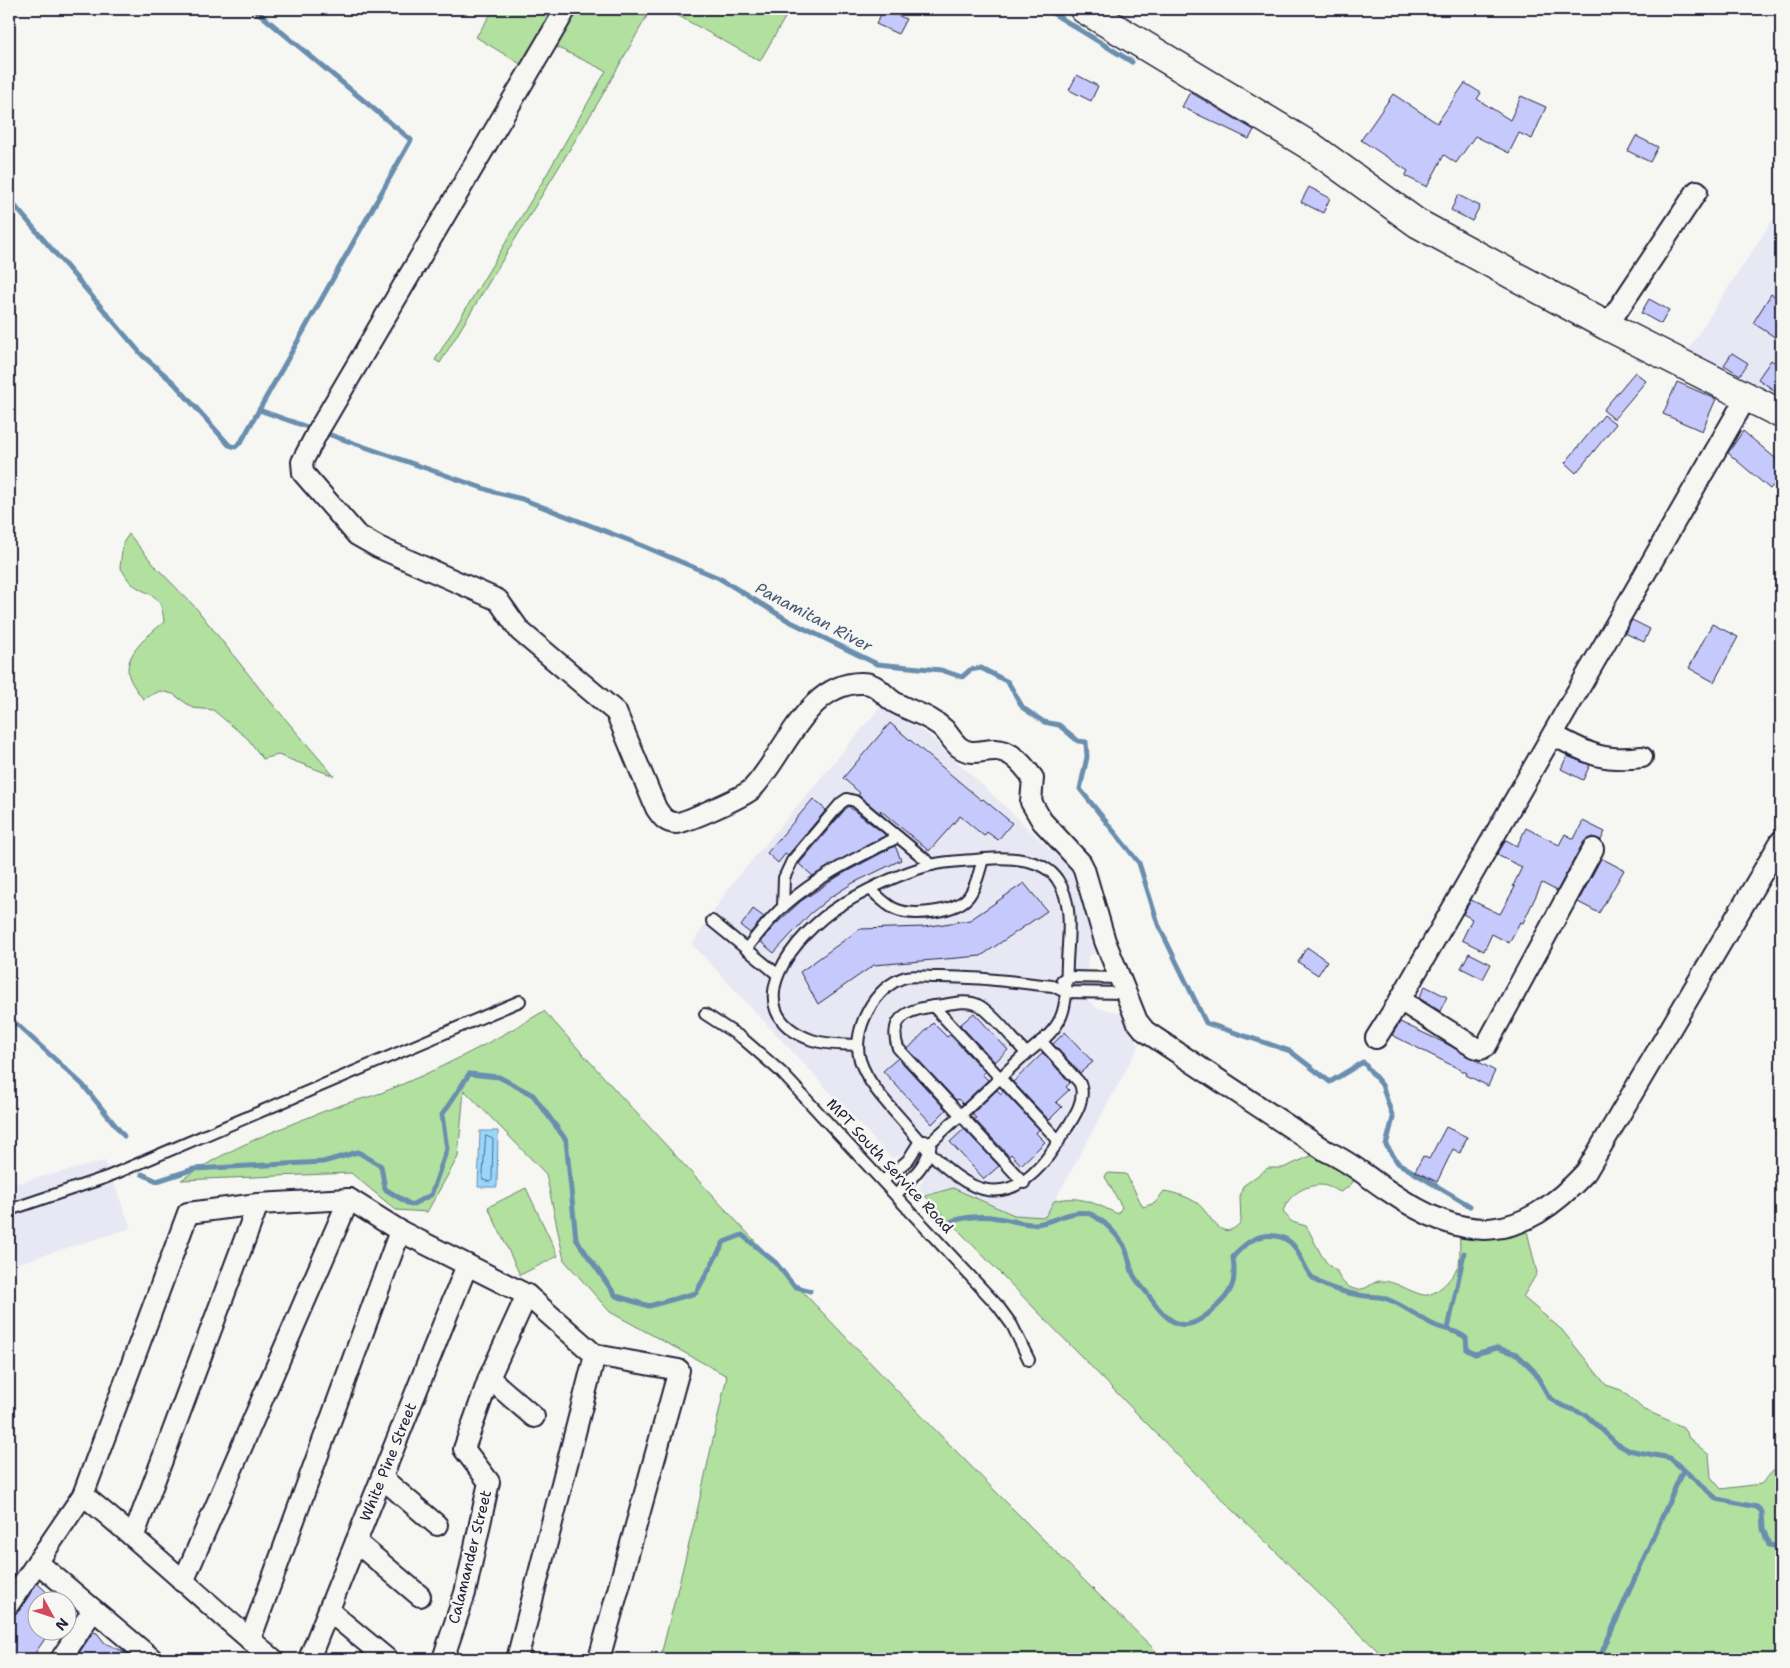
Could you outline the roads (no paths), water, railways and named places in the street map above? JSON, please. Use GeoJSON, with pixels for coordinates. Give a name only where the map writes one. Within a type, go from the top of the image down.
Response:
{"type":"FeatureCollection","features":[{"type":"Feature","properties":{"kind":"street"},"geometry":{"type":"LineString","coordinates":[[566,9],[318,431],[302,462],[303,473],[357,535],[378,547],[498,600],[520,631],[616,712],[656,808],[664,820],[676,823],[688,820],[705,811],[738,799],[752,789],[805,715],[832,689],[862,683],[876,686],[895,702],[930,718],[964,750],[976,753],[996,750],[1013,756],[1024,765],[1034,778],[1031,802],[1042,821],[1081,862],[1105,941],[1137,1021],[1144,1031],[1156,1041],[1326,1151],[1344,1159],[1387,1190],[1440,1221],[1470,1227],[1500,1229],[1526,1220],[1548,1207],[1568,1191],[1586,1172],[1781,841]]}},
{"type":"Feature","properties":{"kind":"street"},"geometry":{"type":"LineString","coordinates":[[1084,9],[1312,147],[1417,222],[1607,326],[1781,414]]}},
{"type":"Feature","properties":{"kind":"street"},"geometry":{"type":"LineString","coordinates":[[1607,326],[1697,191]]}},
{"type":"Feature","properties":{"kind":"street"},"geometry":{"type":"LineString","coordinates":[[1376,1038],[1400,1000],[1748,396]]}},
{"type":"Feature","properties":{"kind":"street"},"geometry":{"type":"LineString","coordinates":[[1553,735],[1596,757],[1618,760],[1642,757]]}},
{"type":"Feature","properties":{"kind":"street"},"geometry":{"type":"LineString","coordinates":[[1400,1000],[1474,1047],[1484,1048],[1554,924],[1593,849]]}},
{"type":"Feature","properties":{"kind":"street"},"geometry":{"type":"LineString","coordinates":[[183,1582],[350,1199]]}},
{"type":"Feature","properties":{"kind":"street"},"geometry":{"type":"LineString","coordinates":[[9,1604],[83,1495],[188,1213],[258,1204],[350,1199],[400,1231],[526,1295],[595,1355],[679,1370],[599,1659]]}},
{"type":"Feature","properties":{"kind":"street"},"geometry":{"type":"LineString","coordinates":[[134,1536],[258,1204]]}},
{"type":"Feature","properties":{"kind":"street"},"geometry":{"type":"LineString","coordinates":[[250,1640],[400,1231]]}},
{"type":"Feature","properties":{"kind":"street","name":"White Pine Street"},"geometry":{"type":"LineString","coordinates":[[310,1659],[467,1265]]}},
{"type":"Feature","properties":{"kind":"street","name":"Calamander Street"},"geometry":{"type":"LineString","coordinates":[[443,1659],[465,1593],[489,1482],[464,1449],[489,1378],[526,1295]]}},
{"type":"Feature","properties":{"kind":"street"},"geometry":{"type":"LineString","coordinates":[[517,1659],[595,1355]]}},
{"type":"Feature","properties":{"kind":"street"},"geometry":{"type":"LineString","coordinates":[[489,1378],[534,1416]]}},
{"type":"Feature","properties":{"kind":"street"},"geometry":{"type":"LineString","coordinates":[[382,1478],[437,1525]]}},
{"type":"Feature","properties":{"kind":"street"},"geometry":{"type":"LineString","coordinates":[[83,1495],[134,1536],[183,1582],[273,1659]]}},
{"type":"Feature","properties":{"kind":"street"},"geometry":{"type":"LineString","coordinates":[[356,1542],[420,1596]]}},
{"type":"Feature","properties":{"kind":"street"},"geometry":{"type":"LineString","coordinates":[[37,1562],[152,1659]]}},
{"type":"Feature","properties":{"kind":"street"},"geometry":{"type":"LineString","coordinates":[[61,1659],[93,1610]]}},
{"type":"Feature","properties":{"kind":"street"},"geometry":{"type":"LineString","coordinates":[[329,1611],[387,1659]]}},
{"type":"Feature","properties":{"kind":"lane"},"geometry":{"type":"LineString","coordinates":[[783,907],[784,878],[792,861],[841,803],[847,799],[855,801],[932,865]]}},
{"type":"Feature","properties":{"kind":"lane"},"geometry":{"type":"LineString","coordinates":[[746,949],[783,907],[824,875],[898,837]]}},
{"type":"Feature","properties":{"kind":"lane"},"geometry":{"type":"LineString","coordinates":[[858,1045],[814,1040],[789,1026],[775,1009],[773,990],[777,974],[795,947],[822,919],[840,906],[871,890],[932,865],[1000,858],[1035,864],[1048,870],[1059,881],[1068,908],[1065,992],[1060,1020],[1041,1041],[960,1116],[931,1147],[918,1171],[896,1195]]}},
{"type":"Feature","properties":{"kind":"lane"},"geometry":{"type":"LineString","coordinates":[[871,890],[891,907],[903,912],[952,909],[962,904],[968,897],[983,859]]}},
{"type":"Feature","properties":{"kind":"lane"},"geometry":{"type":"LineString","coordinates":[[712,921],[777,974]]}},
{"type":"Feature","properties":{"kind":"lane"},"geometry":{"type":"LineString","coordinates":[[1041,1041],[1082,1088],[1081,1100],[1059,1141],[1038,1171],[1024,1184],[1009,1189],[979,1189],[954,1176],[931,1147],[920,1141],[872,1084],[860,1059],[858,1045],[864,1020],[870,1007],[886,988],[906,977],[954,976],[1053,986],[1065,992],[1123,986]]}},
{"type":"Feature","properties":{"kind":"lane"},"geometry":{"type":"LineString","coordinates":[[1053,986],[1066,977],[1123,986]]}},
{"type":"Feature","properties":{"kind":"lane"},"geometry":{"type":"LineString","coordinates":[[9,1210],[107,1177],[520,1001]]}},
{"type":"Feature","properties":{"kind":"lane"},"geometry":{"type":"LineString","coordinates":[[1024,1184],[898,1048],[895,1041],[897,1026],[908,1012],[956,1003],[977,1004],[1027,1054]]}},
{"type":"Feature","properties":{"kind":"lane"},"geometry":{"type":"LineString","coordinates":[[933,1006],[1059,1141]]}},
{"type":"Feature","properties":{"kind":"lane","name":"MPT South Service Road"},"geometry":{"type":"LineString","coordinates":[[705,1014],[742,1038],[775,1066],[883,1181],[998,1306],[1012,1325],[1029,1360]]}},
{"type":"Feature","properties":{"kind":"lane"},"geometry":{"type":"LineString","coordinates":[[883,1181],[908,1160],[920,1141]]}},
{"type":"Feature","properties":{"kind":"water"},"geometry":{"type":"Polygon","coordinates":[[[480,1131],[498,1131],[497,1187],[478,1187],[480,1131]]]}},
{"type":"Feature","properties":{"kind":"waterway"},"geometry":{"type":"LineString","coordinates":[[254,9],[411,140],[259,410]]}},
{"type":"Feature","properties":{"kind":"waterway"},"geometry":{"type":"LineString","coordinates":[[1046,9],[1132,62]]}},
{"type":"Feature","properties":{"kind":"waterway"},"geometry":{"type":"LineString","coordinates":[[9,199],[142,355],[174,383],[229,445],[235,447],[241,442],[259,410],[313,429]]}},
{"type":"Feature","properties":{"kind":"waterway","name":"Panamitan River"},"geometry":{"type":"LineString","coordinates":[[322,432],[494,492],[522,499],[641,545],[719,578],[789,621],[877,664],[941,670],[962,677],[970,670],[981,668],[1008,682],[1023,708],[1044,722],[1059,725],[1078,741],[1086,742],[1087,757],[1080,789],[1139,863],[1158,924],[1206,1023],[1290,1051],[1330,1082],[1363,1062],[1382,1085],[1393,1118],[1386,1145],[1398,1163],[1470,1206]]}},
{"type":"Feature","properties":{"kind":"waterway"},"geometry":{"type":"LineString","coordinates":[[9,1017],[83,1085],[124,1136]]}},
{"type":"Feature","properties":{"kind":"waterway"},"geometry":{"type":"LineString","coordinates":[[142,1174],[157,1181],[194,1169],[323,1162],[358,1152],[381,1166],[385,1189],[411,1205],[431,1195],[447,1149],[442,1115],[469,1074],[499,1077],[533,1095],[566,1140],[576,1239],[616,1296],[649,1306],[696,1293],[724,1242],[742,1235],[776,1263],[794,1286],[810,1291]]}},
{"type":"Feature","properties":{"kind":"waterway","name":"Panamitan River"},"geometry":{"type":"LineString","coordinates":[[952,1221],[986,1217],[1035,1224],[1081,1212],[1096,1217],[1111,1229],[1123,1244],[1134,1276],[1159,1309],[1175,1323],[1183,1325],[1192,1324],[1201,1319],[1226,1297],[1233,1281],[1233,1257],[1242,1248],[1252,1240],[1263,1236],[1276,1236],[1285,1239],[1297,1250],[1308,1272],[1320,1283],[1348,1293],[1381,1297],[1391,1301],[1434,1325],[1462,1335],[1466,1338],[1467,1350],[1475,1354],[1497,1348],[1517,1354],[1534,1371],[1549,1397],[1559,1404],[1586,1415],[1617,1444],[1628,1450],[1670,1458],[1717,1499],[1757,1507],[1762,1512],[1763,1529],[1769,1545],[1781,1547]]}},
{"type":"Feature","properties":{"kind":"waterway","name":"Panamitan River"},"geometry":{"type":"LineString","coordinates":[[1448,1329],[1464,1253]]}},
{"type":"Feature","properties":{"kind":"waterway"},"geometry":{"type":"LineString","coordinates":[[1599,1659],[1683,1470]]}}]}
